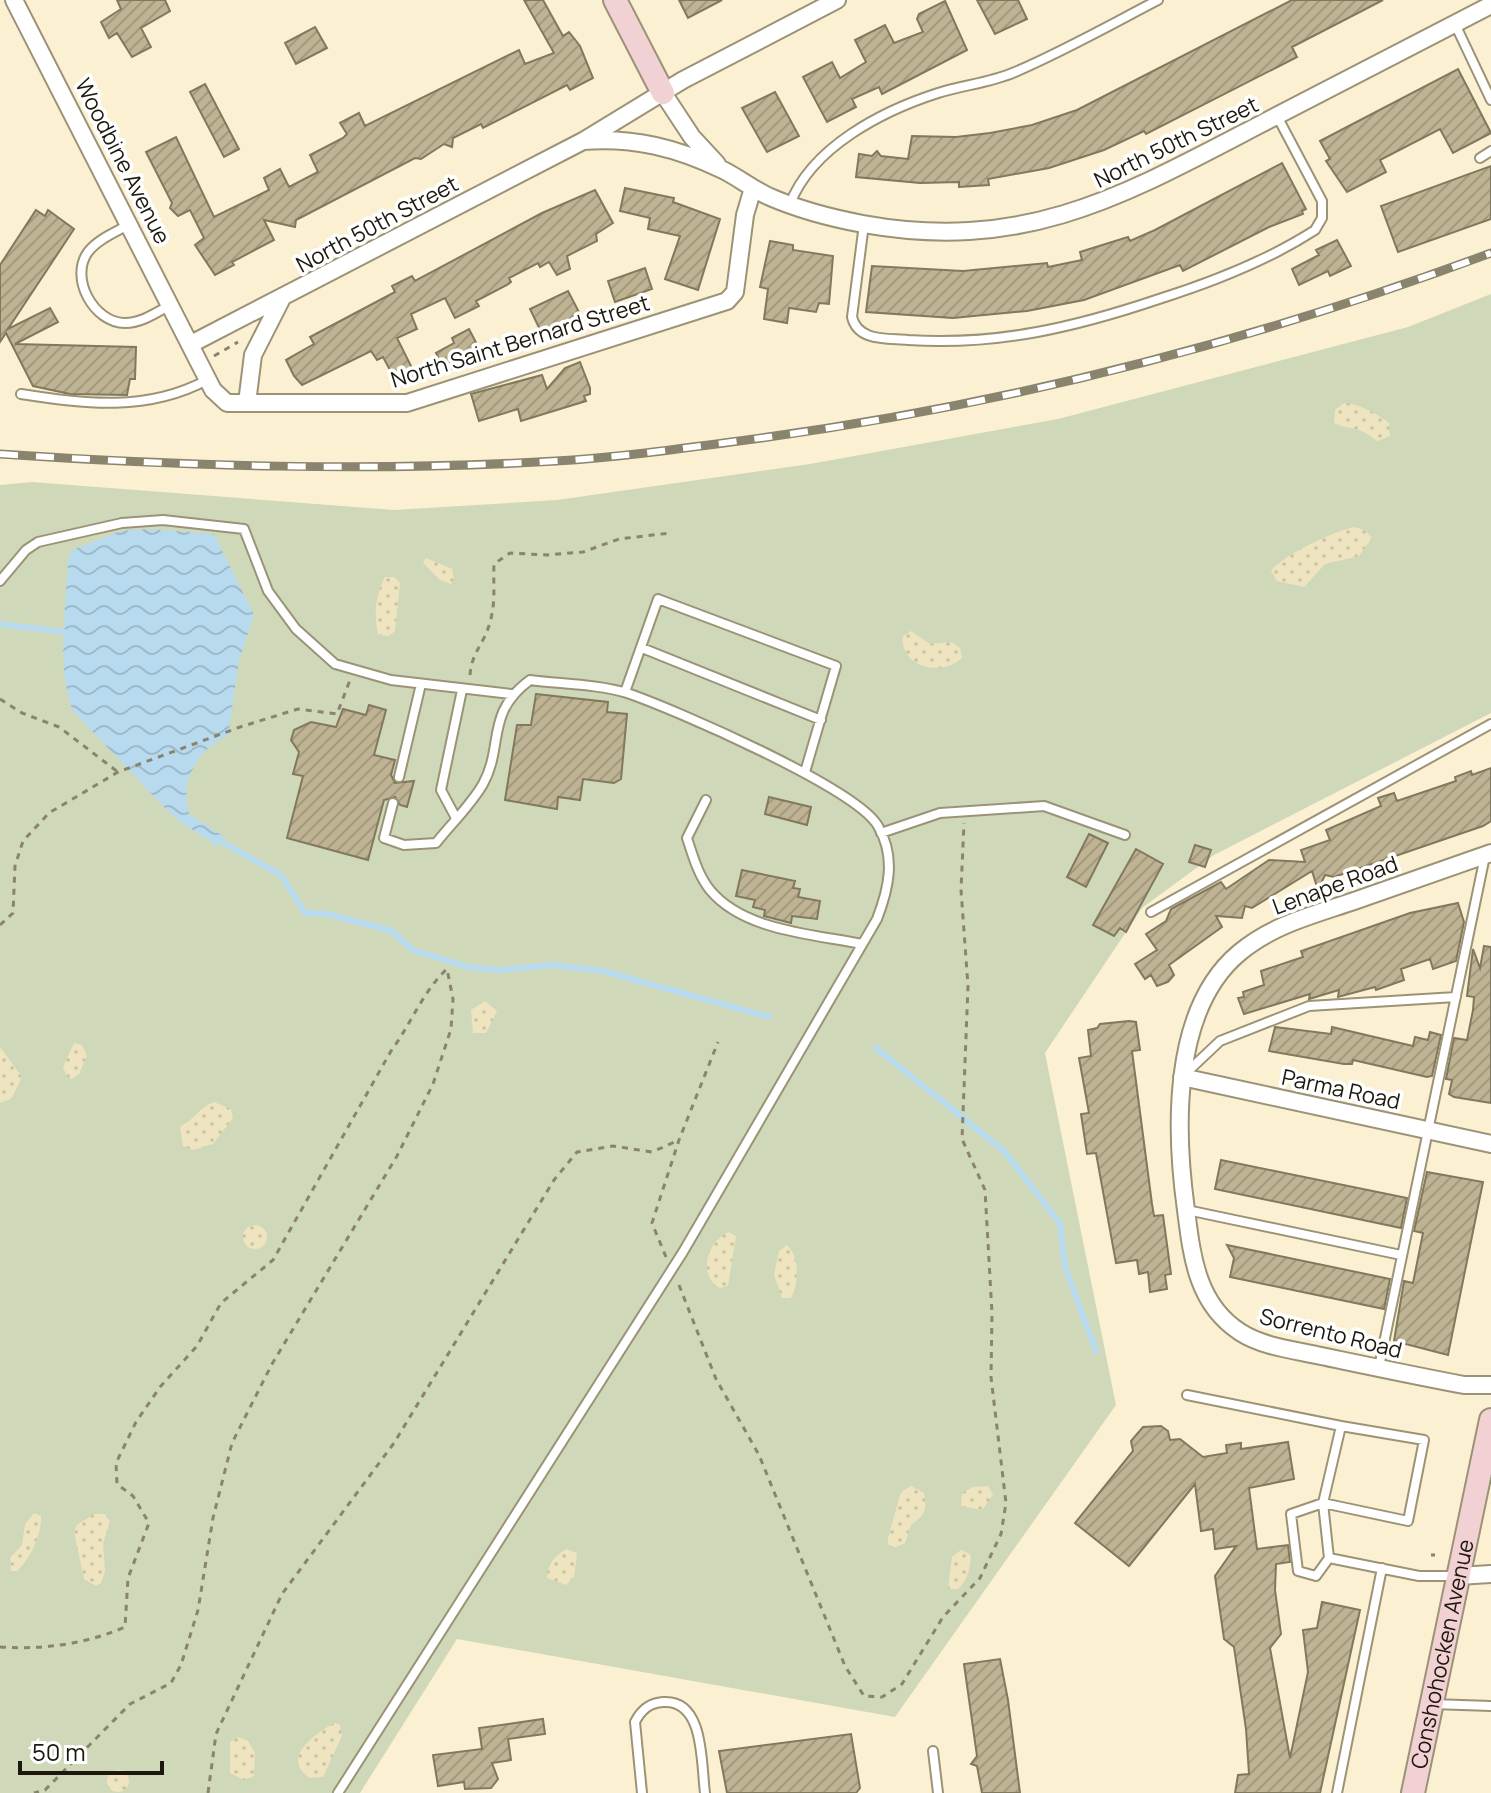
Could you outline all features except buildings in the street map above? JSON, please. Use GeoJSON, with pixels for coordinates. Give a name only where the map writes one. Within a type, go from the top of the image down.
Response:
{"type":"FeatureCollection","features":[{"type":"Feature","properties":{"kind":"main road"},"geometry":{"type":"LineString","coordinates":[[615,0],[663,93]]}},
{"type":"Feature","properties":{"kind":"main road","name":"Conshohocken Avenue"},"geometry":{"type":"LineString","coordinates":[[1413,1793],[1491,1420]]}},
{"type":"Feature","properties":{"kind":"street","name":"Woodbine Avenue"},"geometry":{"type":"LineString","coordinates":[[14,0],[191,344]]}},
{"type":"Feature","properties":{"kind":"street"},"geometry":{"type":"LineString","coordinates":[[663,93],[837,0]]}},
{"type":"Feature","properties":{"kind":"street","name":"North 50th Street"},"geometry":{"type":"LineString","coordinates":[[583,141],[641,141],[724,171],[790,205],[864,224],[947,232],[1048,219],[1118,197],[1491,5]]}},
{"type":"Feature","properties":{"kind":"street","name":"North 50th Street"},"geometry":{"type":"LineString","coordinates":[[191,344],[583,141],[663,93],[692,137],[724,171]]}},
{"type":"Feature","properties":{"kind":"street","name":"North Saint Bernard Street"},"geometry":{"type":"LineString","coordinates":[[191,344],[222,401],[407,403],[727,301],[735,292],[745,215],[753,188]]}},
{"type":"Feature","properties":{"kind":"street"},"geometry":{"type":"LineString","coordinates":[[247,403],[253,355],[282,298]]}},
{"type":"Feature","properties":{"kind":"street","name":"Lenape Road"},"geometry":{"type":"LineString","coordinates":[[1182,1077],[1207,993],[1225,967],[1250,945],[1290,923],[1488,854]]}},
{"type":"Feature","properties":{"kind":"street","name":"Parma Road"},"geometry":{"type":"LineString","coordinates":[[1182,1077],[1491,1144]]}},
{"type":"Feature","properties":{"kind":"street","name":"Sorrento Road"},"geometry":{"type":"LineString","coordinates":[[1182,1077],[1179,1142],[1197,1278],[1227,1322],[1260,1341],[1464,1385],[1491,1385]]}},
{"type":"Feature","properties":{"kind":"street"},"geometry":{"type":"LineString","coordinates":[[1458,1576],[1491,1574]]}},
{"type":"Feature","properties":{"kind":"lane"},"geometry":{"type":"LineString","coordinates":[[790,205],[801,179],[819,160],[844,140],[908,103],[1011,74],[1158,0]]}},
{"type":"Feature","properties":{"kind":"lane"},"geometry":{"type":"LineString","coordinates":[[1455,24],[1491,100]]}},
{"type":"Feature","properties":{"kind":"lane"},"geometry":{"type":"LineString","coordinates":[[864,224],[852,317],[856,327],[866,335],[964,341],[1025,335],[1079,325],[1214,282],[1315,230],[1322,218],[1322,201],[1277,116]]}},
{"type":"Feature","properties":{"kind":"lane"},"geometry":{"type":"LineString","coordinates":[[1480,158],[1491,151]]}},
{"type":"Feature","properties":{"kind":"lane"},"geometry":{"type":"LineString","coordinates":[[131,224],[88,252],[81,272],[85,291],[99,313],[123,323],[142,320],[172,304]]}},
{"type":"Feature","properties":{"kind":"lane"},"geometry":{"type":"LineString","coordinates":[[21,394],[121,405],[165,398],[208,380]]}},
{"type":"Feature","properties":{"kind":"lane"},"geometry":{"type":"LineString","coordinates":[[0,581],[26,550],[38,542],[122,523],[163,520],[244,529],[268,591],[296,629],[335,664],[421,684],[511,694]]}},
{"type":"Feature","properties":{"kind":"lane"},"geometry":{"type":"LineString","coordinates":[[625,692],[658,599],[836,666],[805,772]]}},
{"type":"Feature","properties":{"kind":"lane"},"geometry":{"type":"LineString","coordinates":[[642,648],[821,720]]}},
{"type":"Feature","properties":{"kind":"lane"},"geometry":{"type":"LineString","coordinates":[[338,1793],[479,1577],[672,1266],[862,944],[889,888],[889,854],[881,833],[860,805],[805,772],[625,692],[530,680],[511,694],[497,730],[484,783],[436,843],[404,845],[384,838],[393,803]]}},
{"type":"Feature","properties":{"kind":"lane"},"geometry":{"type":"LineString","coordinates":[[399,777],[421,684]]}},
{"type":"Feature","properties":{"kind":"lane"},"geometry":{"type":"LineString","coordinates":[[456,818],[441,790],[462,690]]}},
{"type":"Feature","properties":{"kind":"lane"},"geometry":{"type":"LineString","coordinates":[[1151,912],[1491,724]]}},
{"type":"Feature","properties":{"kind":"lane"},"geometry":{"type":"LineString","coordinates":[[706,800],[687,838],[696,866],[709,889],[724,903],[745,916],[862,944]]}},
{"type":"Feature","properties":{"kind":"lane"},"geometry":{"type":"LineString","coordinates":[[881,833],[915,819],[965,811],[1044,806],[1125,835]]}},
{"type":"Feature","properties":{"kind":"lane"},"geometry":{"type":"LineString","coordinates":[[1378,1368],[1488,854]]}},
{"type":"Feature","properties":{"kind":"lane"},"geometry":{"type":"LineString","coordinates":[[1182,1077],[1220,1041],[1274,1017],[1309,1006],[1456,997]]}},
{"type":"Feature","properties":{"kind":"lane"},"geometry":{"type":"LineString","coordinates":[[1186,1210],[1401,1255]]}},
{"type":"Feature","properties":{"kind":"lane"},"geometry":{"type":"LineString","coordinates":[[1187,1395],[1424,1440],[1408,1521],[1323,1503],[1291,1514],[1298,1571],[1316,1576],[1329,1558],[1323,1503],[1341,1426]]}},
{"type":"Feature","properties":{"kind":"lane"},"geometry":{"type":"LineString","coordinates":[[1329,1558],[1427,1577],[1458,1576]]}},
{"type":"Feature","properties":{"kind":"lane"},"geometry":{"type":"LineString","coordinates":[[1337,1793],[1382,1568]]}},
{"type":"Feature","properties":{"kind":"lane"},"geometry":{"type":"LineString","coordinates":[[642,1793],[635,1722],[646,1707],[664,1702],[681,1705],[692,1715],[705,1793]]}},
{"type":"Feature","properties":{"kind":"lane"},"geometry":{"type":"LineString","coordinates":[[1431,1704],[1491,1706]]}},
{"type":"Feature","properties":{"kind":"lane"},"geometry":{"type":"LineString","coordinates":[[933,1751],[938,1793]]}},
{"type":"Feature","properties":{"kind":"path"},"geometry":{"type":"LineString","coordinates":[[210,358],[242,339]]}},
{"type":"Feature","properties":{"kind":"path"},"geometry":{"type":"LineString","coordinates":[[480,692],[470,676],[472,656],[490,626],[496,596],[494,564],[510,553],[547,555],[583,552],[619,539],[670,533]]}},
{"type":"Feature","properties":{"kind":"path"},"geometry":{"type":"LineString","coordinates":[[0,925],[13,913],[15,866],[23,841],[49,813],[118,772],[240,727],[298,709],[337,714],[354,669]]}},
{"type":"Feature","properties":{"kind":"path"},"geometry":{"type":"LineString","coordinates":[[0,699],[22,713],[59,727],[118,772]]}},
{"type":"Feature","properties":{"kind":"path"},"geometry":{"type":"LineString","coordinates":[[718,1042],[679,1140],[652,1223],[656,1239],[672,1266],[716,1379],[759,1455],[845,1666],[864,1696],[882,1697],[902,1684],[943,1617],[980,1578],[1001,1534],[1006,1503],[991,1377],[992,1313],[985,1190],[969,1159],[962,1132],[968,986],[961,890],[965,811]]}},
{"type":"Feature","properties":{"kind":"path"},"geometry":{"type":"LineString","coordinates":[[0,1647],[26,1649],[92,1642],[125,1627],[128,1578],[149,1523],[133,1496],[117,1484],[116,1463],[136,1422],[160,1387],[197,1346],[221,1303],[273,1260],[431,984],[447,969],[453,999],[451,1029],[433,1084],[397,1156],[272,1364],[232,1443],[211,1530],[198,1610],[181,1665],[171,1683],[130,1704],[92,1739],[45,1790],[34,1793]]}},
{"type":"Feature","properties":{"kind":"path"},"geometry":{"type":"LineString","coordinates":[[208,1793],[216,1734],[282,1594],[394,1443],[554,1180],[577,1152],[613,1146],[652,1152],[679,1140]]}},
{"type":"Feature","properties":{"kind":"green space"},"geometry":{"type":"Polygon","coordinates":[[[1491,294],[1491,713],[1214,855],[1142,908],[1045,1053],[1116,1405],[895,1717],[457,1639],[360,1793],[0,1793],[0,485],[32,482],[394,510],[557,500],[810,464],[1058,419],[1408,327],[1491,294]]]}},
{"type":"Feature","properties":{"kind":"sand"},"geometry":{"type":"Polygon","coordinates":[[[1344,403],[1362,407],[1384,419],[1389,423],[1390,436],[1377,441],[1360,430],[1334,423],[1335,410],[1344,403]]]}},
{"type":"Feature","properties":{"kind":"sand"},"geometry":{"type":"Polygon","coordinates":[[[1355,527],[1366,531],[1372,538],[1359,556],[1325,564],[1304,587],[1277,581],[1271,571],[1286,558],[1323,538],[1355,527]]]}},
{"type":"Feature","properties":{"kind":"sand"},"geometry":{"type":"Polygon","coordinates":[[[426,558],[452,569],[454,579],[451,584],[440,580],[423,563],[426,558]]]}},
{"type":"Feature","properties":{"kind":"sand"},"geometry":{"type":"Polygon","coordinates":[[[385,577],[394,577],[400,583],[395,631],[389,636],[378,635],[376,620],[377,598],[385,577]]]}},
{"type":"Feature","properties":{"kind":"sand"},"geometry":{"type":"Polygon","coordinates":[[[911,631],[930,644],[952,642],[960,648],[962,658],[943,667],[923,666],[908,655],[904,646],[903,636],[911,631]]]}},
{"type":"Feature","properties":{"kind":"sand"},"geometry":{"type":"Polygon","coordinates":[[[485,1001],[497,1011],[486,1033],[473,1033],[471,1010],[485,1001]]]}},
{"type":"Feature","properties":{"kind":"sand"},"geometry":{"type":"Polygon","coordinates":[[[74,1043],[82,1045],[87,1056],[79,1074],[72,1079],[67,1077],[63,1067],[74,1043]]]}},
{"type":"Feature","properties":{"kind":"sand"},"geometry":{"type":"Polygon","coordinates":[[[0,1047],[22,1077],[11,1099],[0,1103],[0,1047]]]}},
{"type":"Feature","properties":{"kind":"sand"},"geometry":{"type":"Polygon","coordinates":[[[214,1102],[231,1109],[233,1118],[213,1144],[193,1150],[183,1146],[180,1126],[214,1102]]]}},
{"type":"Feature","properties":{"kind":"sand"},"geometry":{"type":"Polygon","coordinates":[[[255,1225],[266,1232],[267,1237],[260,1248],[255,1249],[244,1242],[243,1237],[250,1226],[255,1225]]]}},
{"type":"Feature","properties":{"kind":"sand"},"geometry":{"type":"Polygon","coordinates":[[[728,1232],[736,1236],[728,1286],[720,1288],[709,1275],[708,1259],[715,1243],[728,1232]]]}},
{"type":"Feature","properties":{"kind":"sand"},"geometry":{"type":"Polygon","coordinates":[[[787,1245],[794,1256],[797,1278],[791,1298],[782,1298],[774,1275],[779,1251],[787,1245]]]}},
{"type":"Feature","properties":{"kind":"sand"},"geometry":{"type":"Polygon","coordinates":[[[911,1486],[924,1493],[925,1508],[911,1525],[905,1543],[894,1548],[888,1544],[888,1538],[901,1492],[911,1486]]]}},
{"type":"Feature","properties":{"kind":"sand"},"geometry":{"type":"Polygon","coordinates":[[[988,1486],[993,1495],[982,1510],[961,1506],[962,1493],[973,1487],[988,1486]]]}},
{"type":"Feature","properties":{"kind":"sand"},"geometry":{"type":"Polygon","coordinates":[[[34,1513],[41,1516],[37,1538],[22,1566],[17,1571],[11,1571],[10,1558],[22,1545],[25,1524],[34,1513]]]}},
{"type":"Feature","properties":{"kind":"sand"},"geometry":{"type":"Polygon","coordinates":[[[94,1514],[105,1514],[110,1521],[103,1544],[105,1571],[101,1583],[96,1586],[84,1579],[74,1532],[77,1525],[94,1514]]]}},
{"type":"Feature","properties":{"kind":"sand"},"geometry":{"type":"Polygon","coordinates":[[[566,1549],[577,1553],[574,1577],[566,1585],[547,1578],[552,1561],[566,1549]]]}},
{"type":"Feature","properties":{"kind":"sand"},"geometry":{"type":"Polygon","coordinates":[[[961,1550],[970,1554],[968,1573],[958,1589],[948,1589],[952,1557],[961,1550]]]}},
{"type":"Feature","properties":{"kind":"sand"},"geometry":{"type":"Polygon","coordinates":[[[335,1723],[340,1725],[342,1736],[323,1777],[310,1778],[301,1770],[298,1762],[300,1754],[311,1739],[335,1723]]]}},
{"type":"Feature","properties":{"kind":"sand"},"geometry":{"type":"Polygon","coordinates":[[[238,1737],[248,1741],[255,1753],[254,1776],[244,1780],[230,1773],[230,1742],[238,1737]]]}},
{"type":"Feature","properties":{"kind":"sand"},"geometry":{"type":"Polygon","coordinates":[[[114,1770],[122,1770],[129,1781],[122,1792],[114,1792],[107,1785],[107,1777],[114,1770]]]}},
{"type":"Feature","properties":{"kind":"water"},"geometry":{"type":"Polygon","coordinates":[[[149,529],[214,534],[254,615],[239,660],[228,736],[199,758],[187,790],[189,814],[223,836],[215,848],[212,842],[180,822],[162,805],[73,711],[68,694],[63,638],[68,562],[72,550],[121,531],[149,529]]]}},
{"type":"Feature","properties":{"kind":"waterway"},"geometry":{"type":"LineString","coordinates":[[0,624],[73,633]]}},
{"type":"Feature","properties":{"kind":"waterway"},"geometry":{"type":"LineString","coordinates":[[215,838],[281,875],[305,913],[328,914],[392,931],[413,950],[468,967],[499,970],[554,965],[603,971],[769,1017]]}},
{"type":"Feature","properties":{"kind":"waterway"},"geometry":{"type":"LineString","coordinates":[[876,1048],[1004,1151],[1060,1223],[1065,1267],[1096,1351]]}},
{"type":"Feature","properties":{"kind":"railway"},"geometry":{"type":"LineString","coordinates":[[0,454],[139,462],[417,466],[582,459],[761,438],[947,407],[1131,366],[1312,314],[1491,253]]}}]}
